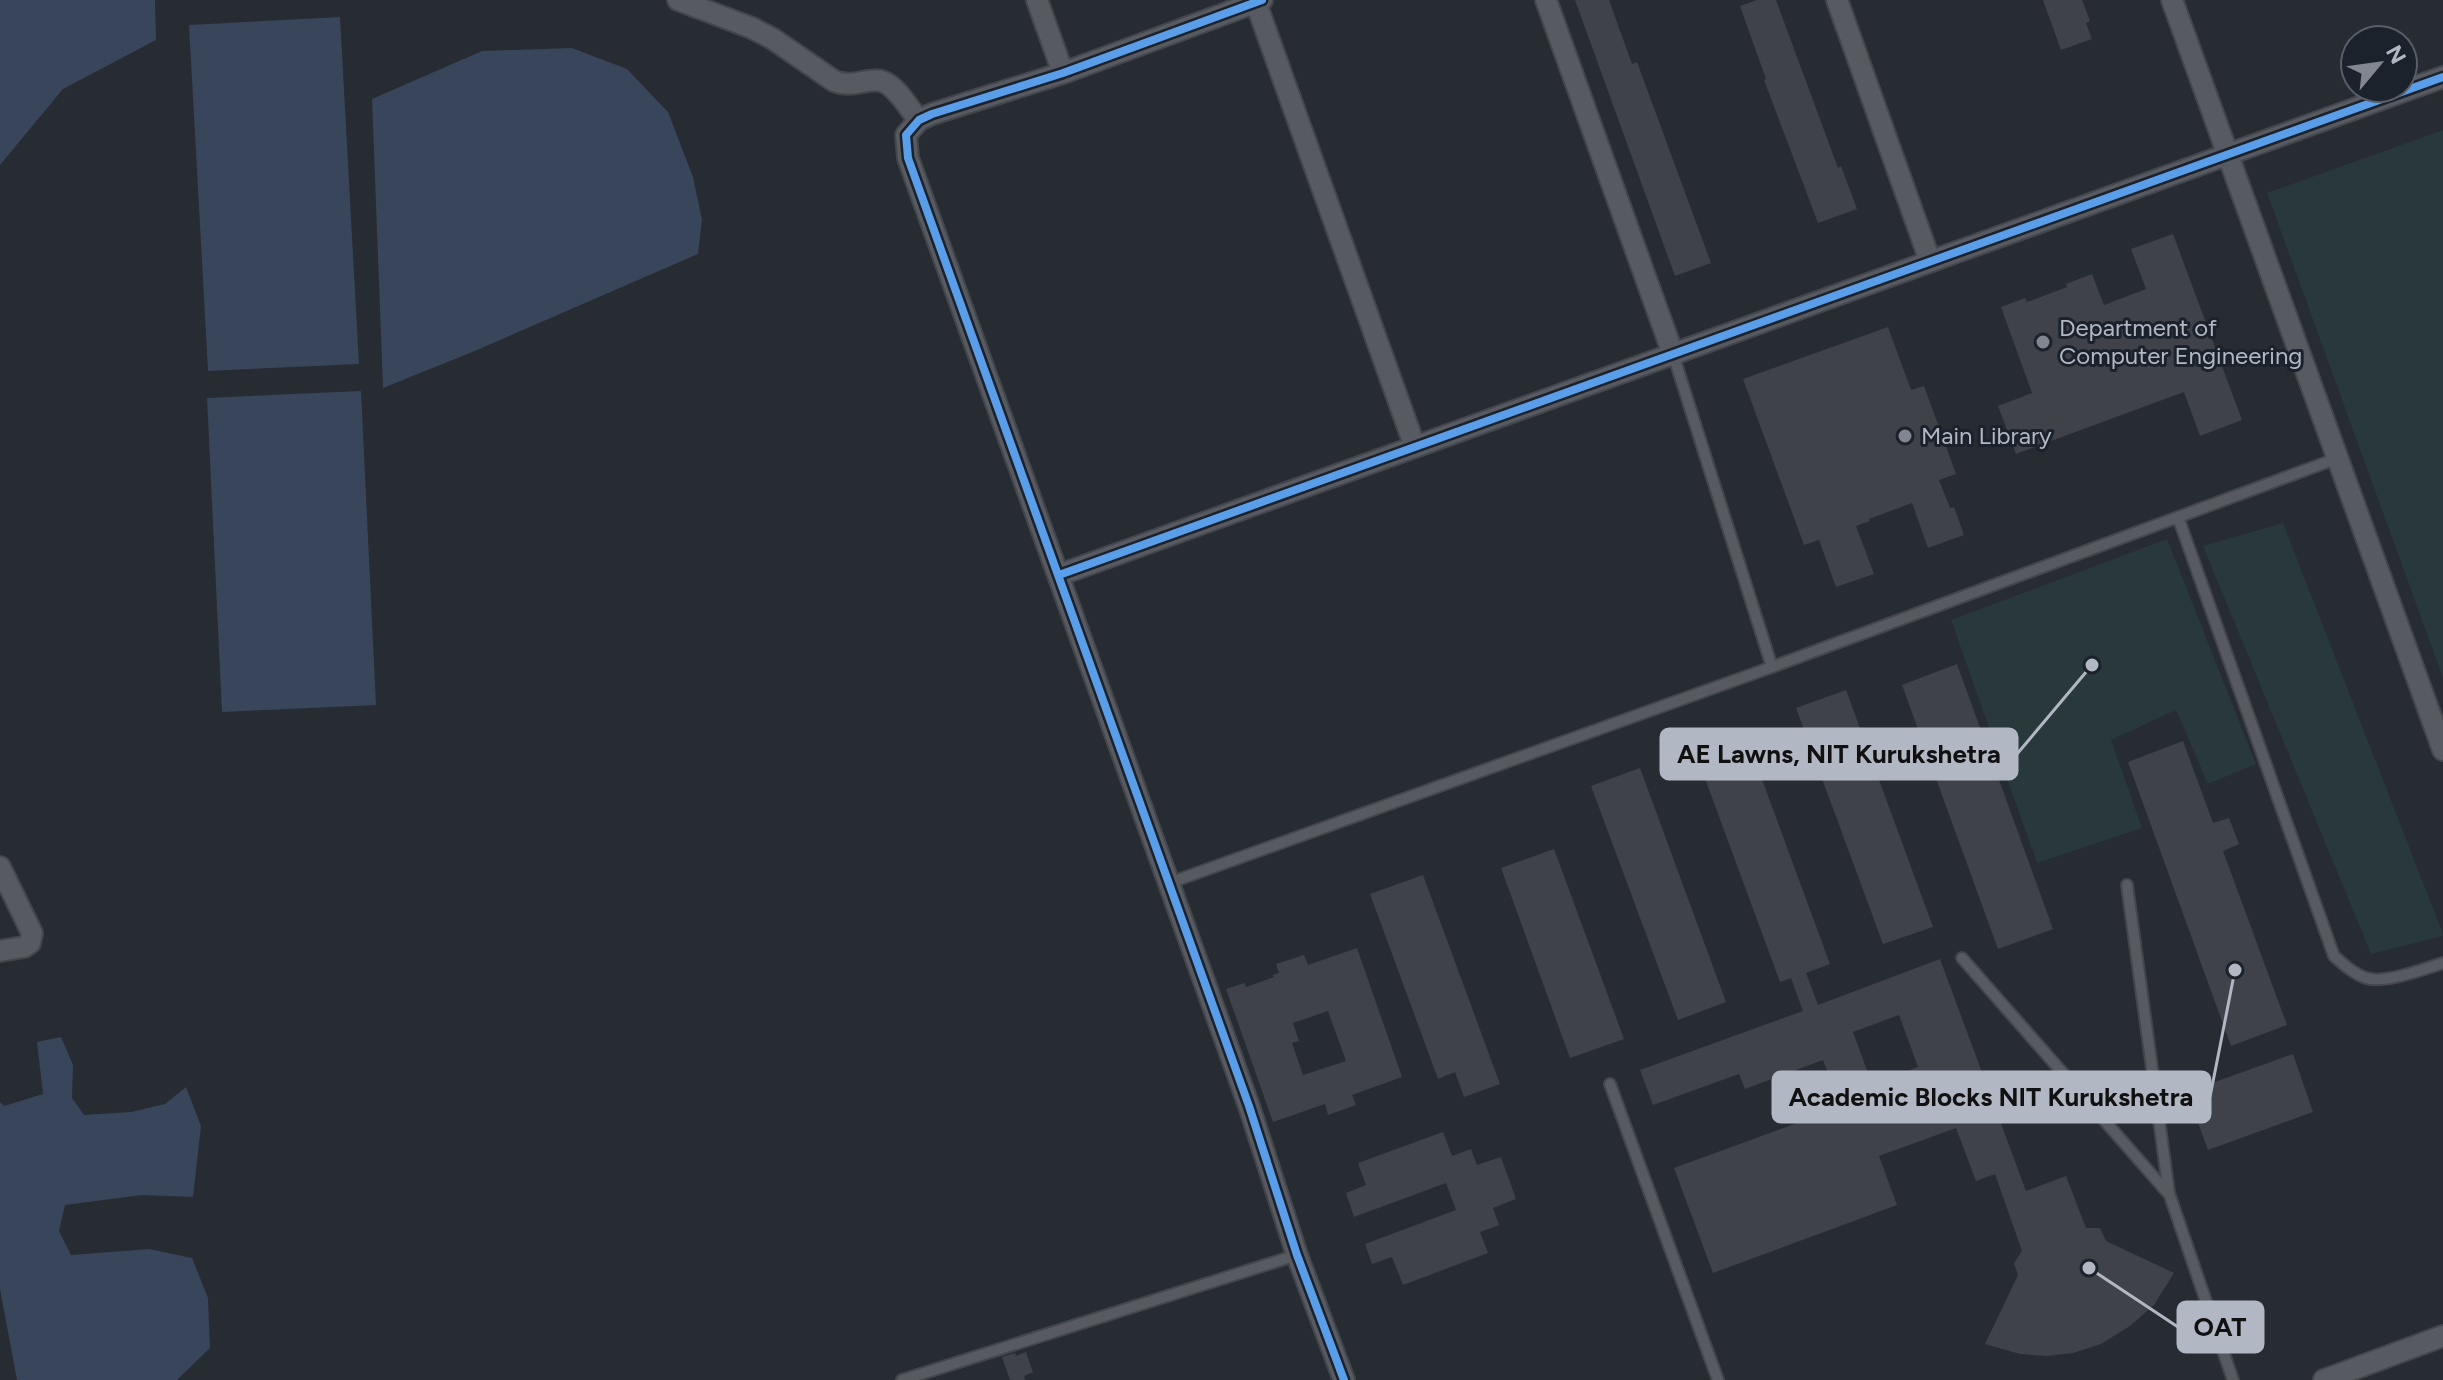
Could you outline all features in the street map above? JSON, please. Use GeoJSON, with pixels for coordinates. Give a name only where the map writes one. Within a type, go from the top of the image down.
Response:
{"type":"FeatureCollection","features":[{"type":"Feature","properties":{"kind":"street"},"geometry":{"type":"LineString","coordinates":[[678,0],[752,28],[843,85],[876,80],[892,87],[919,120]]}},
{"type":"Feature","properties":{"kind":"street"},"geometry":{"type":"LineString","coordinates":[[1037,0],[1063,73]]}},
{"type":"Feature","properties":{"kind":"street"},"geometry":{"type":"LineString","coordinates":[[1546,0],[1673,354]]}},
{"type":"Feature","properties":{"kind":"street"},"geometry":{"type":"LineString","coordinates":[[1837,0],[1930,261]]}},
{"type":"Feature","properties":{"kind":"street"},"geometry":{"type":"LineString","coordinates":[[2172,0],[2443,750]]}},
{"type":"Feature","properties":{"kind":"street"},"geometry":{"type":"LineString","coordinates":[[1344,1380],[1297,1255],[1249,1106],[908,158],[906,135],[919,120],[932,114],[1063,73],[1231,5],[1259,1],[1415,447]]}},
{"type":"Feature","properties":{"kind":"street"},"geometry":{"type":"LineString","coordinates":[[1059,575],[2443,77]]}},
{"type":"Feature","properties":{"kind":"street"},"geometry":{"type":"LineString","coordinates":[[0,867],[32,933],[30,943],[24,947],[0,951]]}},
{"type":"Feature","properties":{"kind":"street"},"geometry":{"type":"LineString","coordinates":[[2324,1380],[2443,1336]]}},
{"type":"Feature","properties":{"kind":"lane"},"geometry":{"type":"LineString","coordinates":[[1673,354],[1772,667]]}},
{"type":"Feature","properties":{"kind":"lane"},"geometry":{"type":"LineString","coordinates":[[1169,883],[1772,667],[2338,458]]}},
{"type":"Feature","properties":{"kind":"lane"},"geometry":{"type":"LineString","coordinates":[[2178,517],[2334,956],[2350,970],[2369,979],[2397,977],[2443,963]]}},
{"type":"Feature","properties":{"kind":"lane"},"geometry":{"type":"LineString","coordinates":[[2127,885],[2169,1193],[2233,1380]]}},
{"type":"Feature","properties":{"kind":"lane"},"geometry":{"type":"LineString","coordinates":[[1962,958],[2169,1193]]}},
{"type":"Feature","properties":{"kind":"lane"},"geometry":{"type":"LineString","coordinates":[[1610,1084],[1718,1380]]}},
{"type":"Feature","properties":{"kind":"lane"},"geometry":{"type":"LineString","coordinates":[[902,1380],[1297,1255]]}},
{"type":"Feature","properties":{"kind":"shaded area"},"geometry":{"type":"Polygon","coordinates":[[[2443,130],[2443,678],[2267,193],[2443,130]]]}},
{"type":"Feature","properties":{"kind":"shaded area"},"geometry":{"type":"Polygon","coordinates":[[[2283,523],[2443,936],[2371,954],[2203,546],[2283,523]]]}},
{"type":"Feature","properties":{"kind":"shaded area"},"geometry":{"type":"Polygon","coordinates":[[[2167,539],[2256,764],[2208,784],[2176,710],[2111,740],[2142,828],[2037,863],[1951,620],[2167,539]]]}},
{"type":"Feature","properties":{"kind":"water"},"geometry":{"type":"Polygon","coordinates":[[[0,0],[155,0],[156,40],[63,89],[0,165],[0,0]]]}},
{"type":"Feature","properties":{"kind":"water"},"geometry":{"type":"Polygon","coordinates":[[[340,17],[359,364],[208,371],[189,25],[340,17]]]}},
{"type":"Feature","properties":{"kind":"water"},"geometry":{"type":"Polygon","coordinates":[[[572,48],[627,69],[668,112],[693,177],[702,220],[698,254],[383,388],[372,99],[482,51],[572,48]]]}},
{"type":"Feature","properties":{"kind":"water"},"geometry":{"type":"Polygon","coordinates":[[[361,391],[376,705],[222,712],[207,398],[361,391]]]}},
{"type":"Feature","properties":{"kind":"water"},"geometry":{"type":"Polygon","coordinates":[[[61,1037],[73,1065],[72,1098],[84,1115],[131,1112],[165,1104],[186,1087],[201,1126],[193,1197],[142,1195],[65,1205],[59,1231],[71,1255],[149,1249],[192,1258],[208,1298],[210,1348],[177,1380],[17,1380],[0,1289],[0,1102],[4,1106],[43,1094],[37,1042],[61,1037]]]}},
{"type":"Feature","properties":{"kind":"building"},"geometry":{"type":"Polygon","coordinates":[[[1575,0],[1609,0],[1632,64],[1637,62],[1711,263],[1675,276],[1575,0]]]}},
{"type":"Feature","properties":{"kind":"building"},"geometry":{"type":"Polygon","coordinates":[[[1757,0],[1776,0],[1838,168],[1841,166],[1857,209],[1818,223],[1764,80],[1740,6],[1757,0]]]}},
{"type":"Feature","properties":{"kind":"building"},"geometry":{"type":"Polygon","coordinates":[[[2043,0],[2082,0],[2090,21],[2086,23],[2092,39],[2061,50],[2043,0]]]}},
{"type":"Feature","properties":{"kind":"building","name":"Department of Computer Engineering"},"geometry":{"type":"Polygon","coordinates":[[[2173,234],[2242,420],[2200,436],[2184,392],[2016,454],[1998,406],[2032,393],[2001,307],[2025,298],[2027,302],[2092,274],[2104,305],[2146,289],[2131,249],[2173,234]]]}},
{"type":"Feature","properties":{"kind":"building"},"geometry":{"type":"Polygon","coordinates":[[[1888,327],[1911,390],[1924,386],[1956,474],[1939,480],[1950,508],[1954,507],[1964,535],[1928,548],[1912,503],[1869,519],[1856,526],[1874,574],[1836,587],[1819,540],[1804,545],[1743,379],[1888,327]]]}},
{"type":"Feature","properties":{"kind":"building"},"geometry":{"type":"Polygon","coordinates":[[[1957,664],[2053,929],[1998,949],[1902,685],[1957,664]]]}},
{"type":"Feature","properties":{"kind":"building"},"geometry":{"type":"Polygon","coordinates":[[[1846,690],[1933,927],[1883,944],[1796,708],[1846,690]]]}},
{"type":"Feature","properties":{"kind":"building"},"geometry":{"type":"Polygon","coordinates":[[[1743,728],[1830,964],[1806,973],[1818,1005],[1940,959],[2026,1191],[2066,1176],[2086,1228],[2100,1228],[2106,1241],[2174,1273],[2154,1305],[2130,1326],[2101,1344],[2073,1353],[2047,1356],[2020,1354],[1985,1344],[2018,1275],[2014,1263],[2022,1251],[1995,1174],[1976,1181],[1956,1128],[1879,1156],[1897,1205],[1713,1273],[1674,1168],[1841,1107],[1823,1060],[1745,1089],[1739,1074],[1653,1105],[1640,1070],[1803,1011],[1791,978],[1780,982],[1693,746],[1743,728]],[[1899,1015],[1853,1032],[1872,1084],[1918,1067],[1899,1015]]]}},
{"type":"Feature","properties":{"kind":"building"},"geometry":{"type":"Polygon","coordinates":[[[2183,741],[2213,823],[2229,818],[2239,844],[2223,851],[2287,1025],[2231,1046],[2128,762],[2183,741]]]}},
{"type":"Feature","properties":{"kind":"building"},"geometry":{"type":"Polygon","coordinates":[[[1640,768],[1726,1002],[1678,1020],[1591,786],[1640,768]]]}},
{"type":"Feature","properties":{"kind":"building"},"geometry":{"type":"Polygon","coordinates":[[[1554,849],[1624,1039],[1570,1058],[1501,868],[1554,849]]]}},
{"type":"Feature","properties":{"kind":"building"},"geometry":{"type":"Polygon","coordinates":[[[1423,875],[1500,1084],[1464,1097],[1455,1072],[1438,1079],[1370,894],[1423,875]]]}},
{"type":"Feature","properties":{"kind":"building"},"geometry":{"type":"Polygon","coordinates":[[[1357,948],[1402,1077],[1352,1095],[1356,1105],[1328,1115],[1325,1104],[1273,1122],[1226,989],[1244,983],[1246,987],[1274,977],[1279,973],[1276,964],[1304,955],[1308,965],[1357,948]],[[1328,1011],[1293,1023],[1299,1041],[1292,1043],[1303,1075],[1346,1061],[1328,1011]]]}},
{"type":"Feature","properties":{"kind":"building"},"geometry":{"type":"Polygon","coordinates":[[[2293,1054],[2313,1112],[2208,1150],[2187,1092],[2293,1054]]]}},
{"type":"Feature","properties":{"kind":"building"},"geometry":{"type":"Polygon","coordinates":[[[1443,1132],[1452,1156],[1471,1149],[1477,1165],[1501,1157],[1516,1199],[1493,1208],[1499,1225],[1480,1232],[1488,1253],[1403,1285],[1392,1257],[1372,1264],[1365,1244],[1456,1210],[1446,1183],[1354,1217],[1346,1193],[1366,1185],[1358,1163],[1443,1132]]]}},
{"type":"Feature","properties":{"kind":"building"},"geometry":{"type":"Polygon","coordinates":[[[1026,1352],[1033,1372],[1024,1376],[1025,1380],[1010,1380],[1002,1357],[1026,1352]]]}},
{"type":"Feature","properties":{"kind":"cycle path"},"geometry":{"type":"LineString","coordinates":[[1262,0],[1063,73],[932,114],[919,120],[906,135],[908,158],[1249,1106],[1297,1255],[1344,1380]]}},
{"type":"Feature","properties":{"kind":"cycle path"},"geometry":{"type":"LineString","coordinates":[[1059,575],[2443,77]]}},
{"type":"Feature","properties":{"kind":"place","name":"Department of Computer Engineering"},"geometry":{"type":"Point","coordinates":[2043,342]}},
{"type":"Feature","properties":{"kind":"place","name":"Main Library"},"geometry":{"type":"Point","coordinates":[1905,436]}},
{"type":"Feature","properties":{"kind":"place","name":"AE Lawns, NIT Kurukshetra"},"geometry":{"type":"Point","coordinates":[2092,665]}},
{"type":"Feature","properties":{"kind":"place","name":"Academic Blocks NIT Kurukshetra"},"geometry":{"type":"Point","coordinates":[2235,970]}},
{"type":"Feature","properties":{"kind":"place","name":"OAT"},"geometry":{"type":"Point","coordinates":[2089,1268]}}]}
